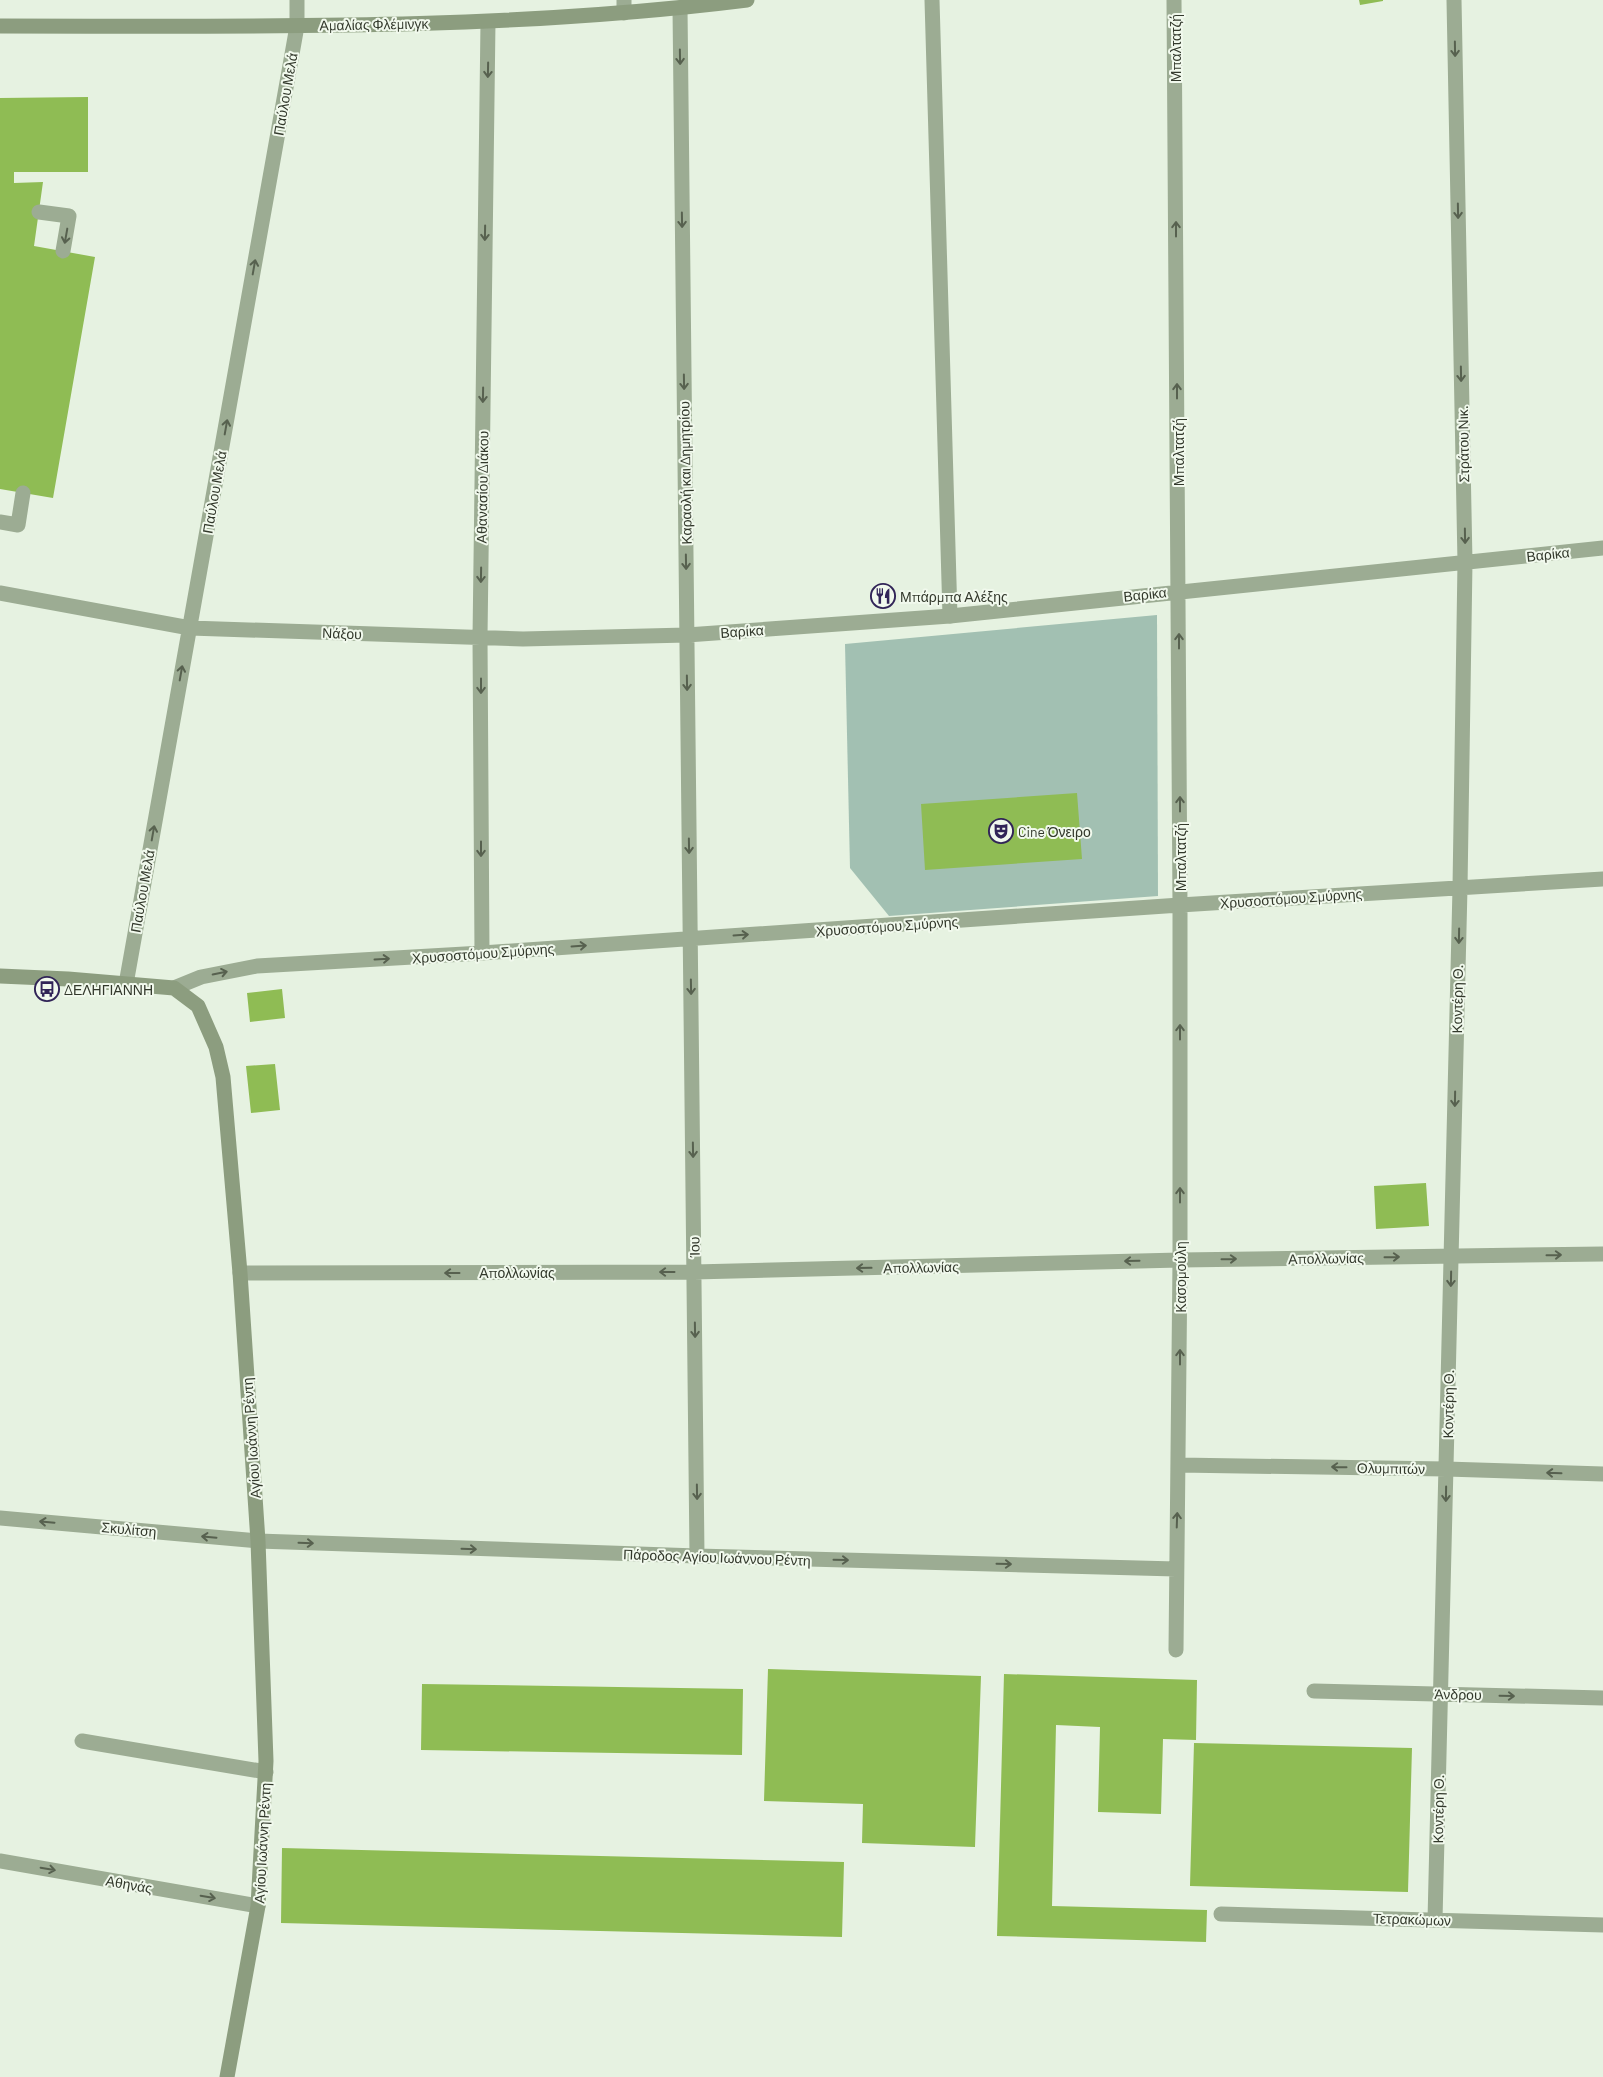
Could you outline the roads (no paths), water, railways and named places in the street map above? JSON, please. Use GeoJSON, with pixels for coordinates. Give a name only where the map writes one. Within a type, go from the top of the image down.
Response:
{"type":"FeatureCollection","features":[{"type":"Feature","properties":{"kind":"street","name":"Παύλου Μελά"},"geometry":{"type":"LineString","coordinates":[[126,984],[297,26],[297,0]]}},
{"type":"Feature","properties":{"kind":"street","name":"Αμαλίας Φλέμινγκ"},"geometry":{"type":"LineString","coordinates":[[0,26],[297,26],[488,22],[624,6],[680,8],[747,0]]}},
{"type":"Feature","properties":{"kind":"street"},"geometry":{"type":"LineString","coordinates":[[932,0],[950,616]]}},
{"type":"Feature","properties":{"kind":"street","name":"Μπαλτατζή"},"geometry":{"type":"LineString","coordinates":[[1174,0],[1180,905]]}},
{"type":"Feature","properties":{"kind":"street","name":"Στράτου Νικ."},"geometry":{"type":"LineString","coordinates":[[1454,0],[1465,562],[1460,888]]}},
{"type":"Feature","properties":{"kind":"street","name":"Καραολή και Δημητρίου"},"geometry":{"type":"LineString","coordinates":[[680,8],[690,938]]}},
{"type":"Feature","properties":{"kind":"street","name":"Αθανασίου Διάκου"},"geometry":{"type":"LineString","coordinates":[[482,953],[480,638],[488,22]]}},
{"type":"Feature","properties":{"kind":"street"},"geometry":{"type":"LineString","coordinates":[[39,212],[69,216],[63,251]]}},
{"type":"Feature","properties":{"kind":"street"},"geometry":{"type":"LineString","coordinates":[[0,522],[18,525],[23,493]]}},
{"type":"Feature","properties":{"kind":"street","name":"Βαρίκα"},"geometry":{"type":"LineString","coordinates":[[687,635],[950,616],[1179,590],[1603,548]]}},
{"type":"Feature","properties":{"kind":"street","name":"Νάξου"},"geometry":{"type":"LineString","coordinates":[[0,593],[190,628],[523,639],[687,635]]}},
{"type":"Feature","properties":{"kind":"street","name":"Χρυσοστόμου Σμύρνης"},"geometry":{"type":"LineString","coordinates":[[174,988],[201,977],[257,966],[482,953],[1180,905],[1603,879]]}},
{"type":"Feature","properties":{"kind":"street","name":"Κοντέρη Θ."},"geometry":{"type":"LineString","coordinates":[[1435,1920],[1460,888]]}},
{"type":"Feature","properties":{"kind":"street","name":"Κασομούλη"},"geometry":{"type":"LineString","coordinates":[[1176,1650],[1179,1465],[1180,905]]}},
{"type":"Feature","properties":{"kind":"street","name":"Ίου"},"geometry":{"type":"LineString","coordinates":[[690,938],[697,1556]]}},
{"type":"Feature","properties":{"kind":"street"},"geometry":{"type":"LineString","coordinates":[[0,976],[174,988]]}},
{"type":"Feature","properties":{"kind":"street","name":"Αγίου Ιωάννη Ρέντη"},"geometry":{"type":"LineString","coordinates":[[174,988],[198,1006],[216,1047],[223,1077],[240,1273],[258,1541],[266,1772],[258,1906],[227,2077]]}},
{"type":"Feature","properties":{"kind":"street","name":"Απολλωνίας"},"geometry":{"type":"LineString","coordinates":[[240,1273],[694,1272],[1180,1260],[1603,1254]]}},
{"type":"Feature","properties":{"kind":"street","name":"Ολυμπιτών"},"geometry":{"type":"LineString","coordinates":[[1179,1465],[1446,1469],[1603,1474]]}},
{"type":"Feature","properties":{"kind":"street","name":"Σκυλίτση"},"geometry":{"type":"LineString","coordinates":[[0,1518],[258,1541]]}},
{"type":"Feature","properties":{"kind":"street","name":"Πάροδος Αγίου Ιωάννου Ρέντη"},"geometry":{"type":"LineString","coordinates":[[258,1541],[697,1556],[1176,1568]]}},
{"type":"Feature","properties":{"kind":"street","name":"Άνδρου"},"geometry":{"type":"LineString","coordinates":[[1314,1691],[1603,1698]]}},
{"type":"Feature","properties":{"kind":"street"},"geometry":{"type":"LineString","coordinates":[[82,1741],[266,1772]]}},
{"type":"Feature","properties":{"kind":"street","name":"Αθηνάς"},"geometry":{"type":"LineString","coordinates":[[0,1861],[258,1906]]}},
{"type":"Feature","properties":{"kind":"street","name":"Τετρακώμων"},"geometry":{"type":"LineString","coordinates":[[1221,1914],[1603,1925]]}},
{"type":"Feature","properties":{"kind":"place","name":"Μπάρμπα Αλέξης"},"geometry":{"type":"Point","coordinates":[883,596]}},
{"type":"Feature","properties":{"kind":"place","name":"Cine Όνειρο"},"geometry":{"type":"Point","coordinates":[1001,831]}},
{"type":"Feature","properties":{"kind":"place","name":"ΔΕΛΗΓΙΑΝΝΗ"},"geometry":{"type":"Point","coordinates":[47,989]}}]}
